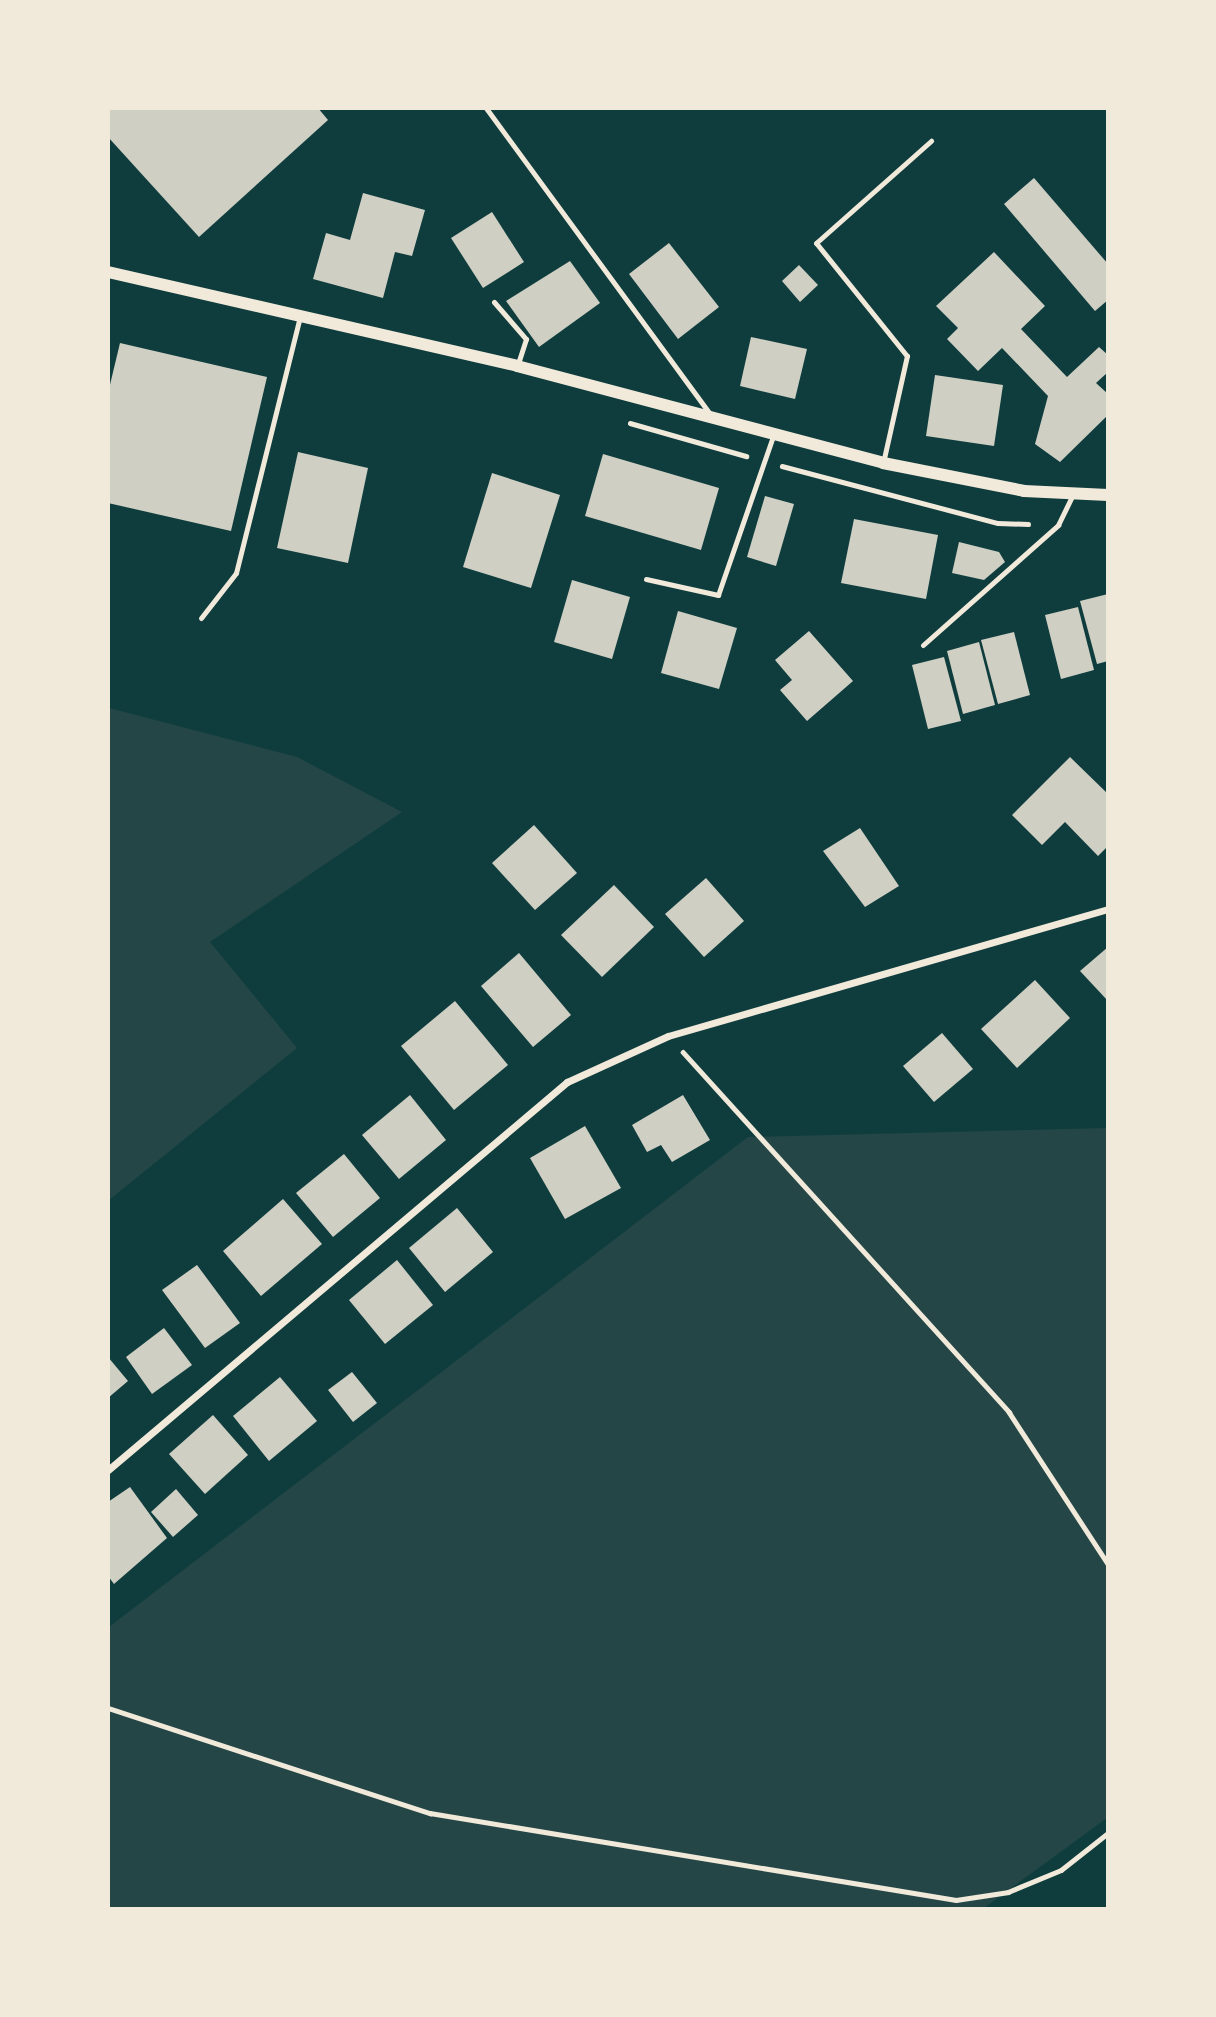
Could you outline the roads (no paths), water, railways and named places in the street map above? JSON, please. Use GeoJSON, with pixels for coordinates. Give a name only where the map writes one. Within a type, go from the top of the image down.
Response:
{"type":"FeatureCollection","features":[{"type":"Feature","properties":{"kind":"street"},"geometry":{"type":"LineString","coordinates":[[108,272],[517,366],[883,463],[1024,491],[1108,495]]}},
{"type":"Feature","properties":{"kind":"street"},"geometry":{"type":"LineString","coordinates":[[108,1470],[567,1082],[667,1036],[1108,909]]}},
{"type":"Feature","properties":{"kind":"lane"},"geometry":{"type":"LineString","coordinates":[[486,108],[712,416]]}},
{"type":"Feature","properties":{"kind":"lane"},"geometry":{"type":"LineString","coordinates":[[883,463],[907,356],[816,243],[931,141]]}},
{"type":"Feature","properties":{"kind":"lane"},"geometry":{"type":"LineString","coordinates":[[494,302],[526,339],[517,366]]}},
{"type":"Feature","properties":{"kind":"lane"},"geometry":{"type":"LineString","coordinates":[[201,618],[236,573],[300,316]]}},
{"type":"Feature","properties":{"kind":"lane"},"geometry":{"type":"LineString","coordinates":[[646,579],[718,595],[775,433]]}},
{"type":"Feature","properties":{"kind":"lane"},"geometry":{"type":"LineString","coordinates":[[923,645],[1058,525],[1073,494]]}}]}
